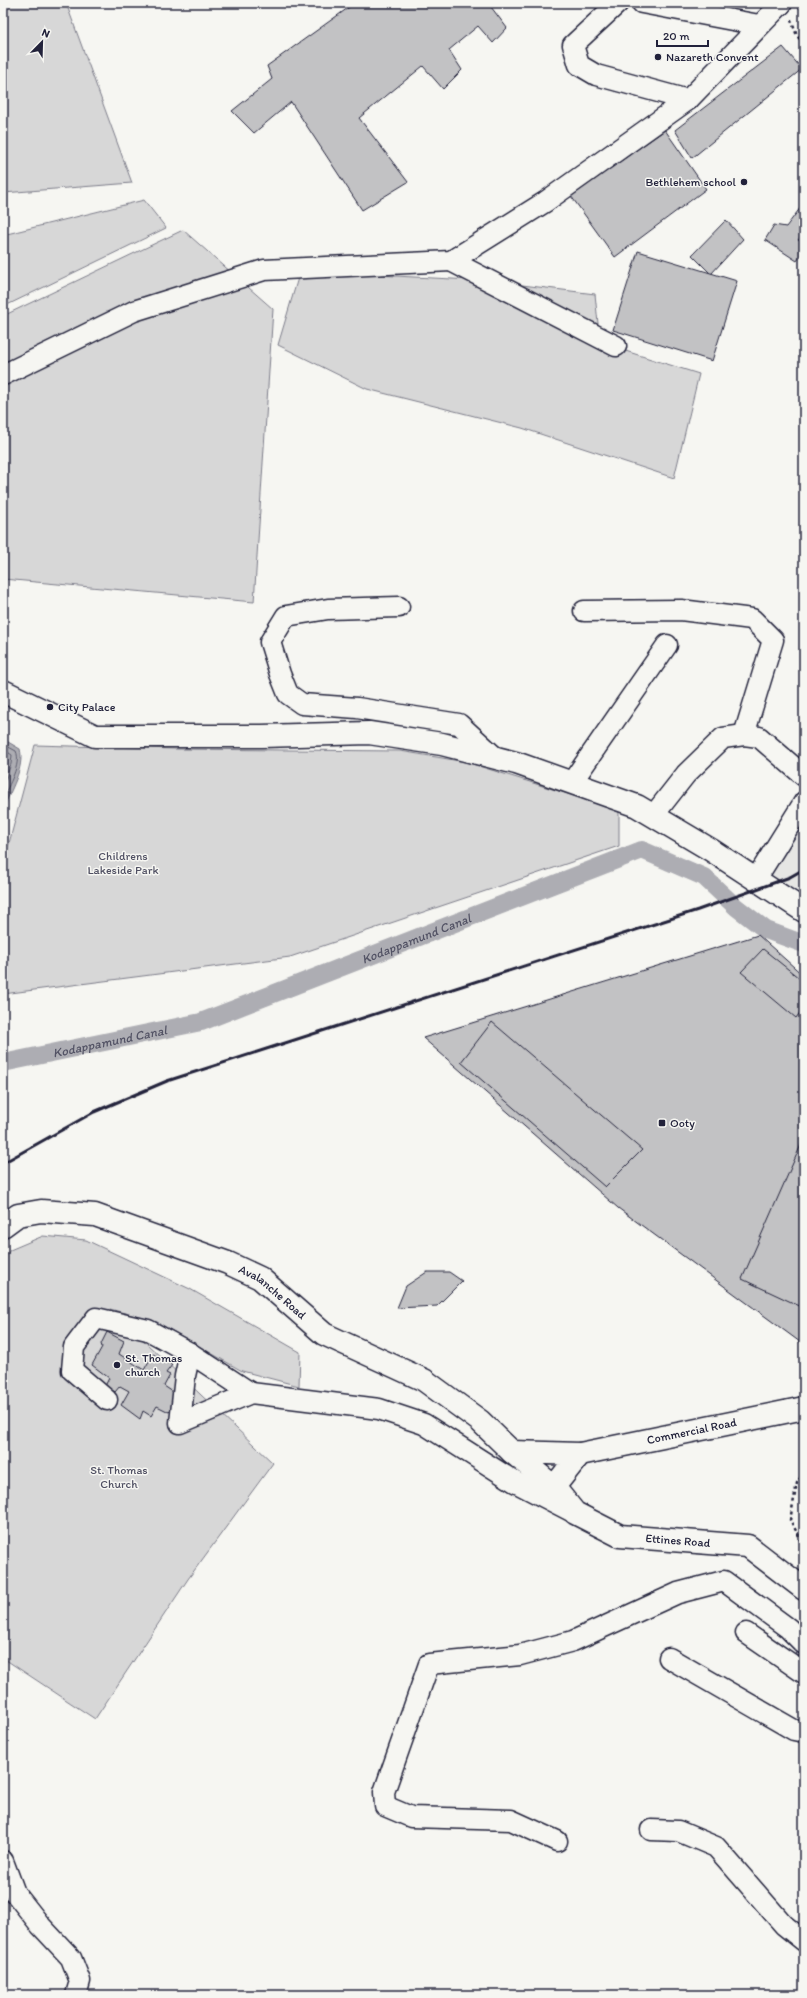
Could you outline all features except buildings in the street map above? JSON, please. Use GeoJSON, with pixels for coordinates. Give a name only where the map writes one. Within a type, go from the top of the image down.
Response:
{"type":"FeatureCollection","features":[{"type":"Feature","properties":{"kind":"street"},"geometry":{"type":"LineString","coordinates":[[618,3],[573,45],[579,65],[596,75],[688,100]]}},
{"type":"Feature","properties":{"kind":"street"},"geometry":{"type":"LineString","coordinates":[[642,3],[759,25]]}},
{"type":"Feature","properties":{"kind":"street"},"geometry":{"type":"LineString","coordinates":[[451,262],[545,202],[688,100],[759,25],[783,7]]}},
{"type":"Feature","properties":{"kind":"street"},"geometry":{"type":"LineString","coordinates":[[3,375],[134,311],[264,270],[451,262],[616,346]]}},
{"type":"Feature","properties":{"kind":"street"},"geometry":{"type":"LineString","coordinates":[[399,607],[328,609],[286,616],[270,642],[288,694],[302,704],[357,708],[460,724],[495,757]]}},
{"type":"Feature","properties":{"kind":"street"},"geometry":{"type":"LineString","coordinates":[[584,611],[681,610],[752,619],[773,640],[744,735]]}},
{"type":"Feature","properties":{"kind":"street"},"geometry":{"type":"LineString","coordinates":[[572,782],[667,645]]}},
{"type":"Feature","properties":{"kind":"street"},"geometry":{"type":"LineString","coordinates":[[3,691],[95,736],[262,736],[369,733],[442,744],[495,757],[572,782],[637,806],[756,879],[804,911]]}},
{"type":"Feature","properties":{"kind":"street"},"geometry":{"type":"LineString","coordinates":[[653,816],[686,774],[723,738],[744,735],[759,737],[804,776]]}},
{"type":"Feature","properties":{"kind":"street"},"geometry":{"type":"LineString","coordinates":[[756,879],[804,802]]}},
{"type":"Feature","properties":{"kind":"street","name":"Avalanche Road"},"geometry":{"type":"LineString","coordinates":[[3,1226],[18,1215],[41,1211],[95,1215],[228,1263],[260,1278],[324,1334],[424,1380],[480,1422],[512,1452],[554,1487]]}},
{"type":"Feature","properties":{"kind":"street"},"geometry":{"type":"LineString","coordinates":[[107,1400],[72,1370],[74,1347],[96,1318],[148,1330],[190,1353],[251,1393],[379,1409],[424,1424],[515,1482],[575,1513]]}},
{"type":"Feature","properties":{"kind":"street"},"geometry":{"type":"LineString","coordinates":[[190,1353],[185,1376],[180,1423],[251,1393]]}},
{"type":"Feature","properties":{"kind":"street","name":"Commercial Road"},"geometry":{"type":"LineString","coordinates":[[512,1452],[580,1454],[804,1408]]}},
{"type":"Feature","properties":{"kind":"street"},"geometry":{"type":"LineString","coordinates":[[554,1487],[580,1454]]}},
{"type":"Feature","properties":{"kind":"street","name":"Ettines Road"},"geometry":{"type":"LineString","coordinates":[[554,1487],[575,1513],[620,1536],[748,1546],[804,1589]]}},
{"type":"Feature","properties":{"kind":"street"},"geometry":{"type":"LineString","coordinates":[[557,1841],[511,1820],[411,1817],[385,1806],[384,1792],[429,1664],[520,1655],[573,1641],[678,1594],[724,1581],[788,1628],[804,1644]]}},
{"type":"Feature","properties":{"kind":"street"},"geometry":{"type":"LineString","coordinates":[[746,1634],[804,1673]]}},
{"type":"Feature","properties":{"kind":"street"},"geometry":{"type":"LineString","coordinates":[[669,1658],[794,1730],[804,1732]]}},
{"type":"Feature","properties":{"kind":"street"},"geometry":{"type":"LineString","coordinates":[[651,1830],[678,1831],[716,1847],[784,1925],[804,1941]]}},
{"type":"Feature","properties":{"kind":"street"},"geometry":{"type":"LineString","coordinates":[[3,1861],[15,1893],[41,1926],[71,1958],[80,1981],[76,1995]]}},
{"type":"Feature","properties":{"kind":"path"},"geometry":{"type":"LineString","coordinates":[[783,7],[804,47]]}},
{"type":"Feature","properties":{"kind":"path"},"geometry":{"type":"LineString","coordinates":[[804,1472],[796,1483],[790,1520],[804,1545]]}},
{"type":"Feature","properties":{"kind":"shaded area"},"geometry":{"type":"Polygon","coordinates":[[[804,808],[804,900],[780,888],[763,859],[804,808]]]}},
{"type":"Feature","properties":{"kind":"green space"},"geometry":{"type":"Polygon","coordinates":[[[3,3],[66,3],[132,183],[3,193],[3,3]]]}},
{"type":"Feature","properties":{"kind":"green space"},"geometry":{"type":"Polygon","coordinates":[[[144,200],[166,228],[3,307],[3,235],[144,200]]]}},
{"type":"Feature","properties":{"kind":"green space"},"geometry":{"type":"Polygon","coordinates":[[[183,230],[273,309],[254,602],[3,579],[3,316],[183,230]]]}},
{"type":"Feature","properties":{"kind":"green space"},"geometry":{"type":"Polygon","coordinates":[[[300,271],[490,281],[595,294],[600,343],[699,374],[674,478],[522,428],[367,389],[278,345],[300,271]]]}},
{"type":"Feature","properties":{"kind":"green space","name":"Childrens Lakeside Park"},"geometry":{"type":"Polygon","coordinates":[[[35,745],[176,749],[400,751],[466,762],[619,810],[619,846],[290,957],[3,994],[3,866],[35,745]]]}},
{"type":"Feature","properties":{"kind":"green space","name":"St. Thomas Church"},"geometry":{"type":"Polygon","coordinates":[[[43,1236],[86,1240],[190,1289],[300,1352],[299,1386],[242,1371],[157,1322],[110,1309],[273,1463],[188,1579],[95,1719],[3,1658],[3,1260],[10,1250],[43,1236]]]}},
{"type":"Feature","properties":{"kind":"water"},"geometry":{"type":"Polygon","coordinates":[[[3,739],[20,749],[21,756],[19,772],[3,809],[3,739]]]}},
{"type":"Feature","properties":{"kind":"waterway","name":"Kodappamund Canal"},"geometry":{"type":"LineString","coordinates":[[3,1063],[201,1022],[642,850],[704,877],[736,907],[766,930],[804,944]]}},
{"type":"Feature","properties":{"kind":"railway"},"geometry":{"type":"LineString","coordinates":[[3,1163],[94,1112],[167,1081],[698,910],[790,877],[804,869]]}},
{"type":"Feature","properties":{"kind":"place","name":"Nazareth Convent"},"geometry":{"type":"Point","coordinates":[658,57]}},
{"type":"Feature","properties":{"kind":"place","name":"Bethlehem school"},"geometry":{"type":"Point","coordinates":[744,182]}},
{"type":"Feature","properties":{"kind":"place","name":"City Palace"},"geometry":{"type":"Point","coordinates":[50,707]}},
{"type":"Feature","properties":{"kind":"place","name":"Ooty"},"geometry":{"type":"Point","coordinates":[662,1123]}},
{"type":"Feature","properties":{"kind":"place","name":"St. Thomas church"},"geometry":{"type":"Point","coordinates":[117,1365]}}]}
